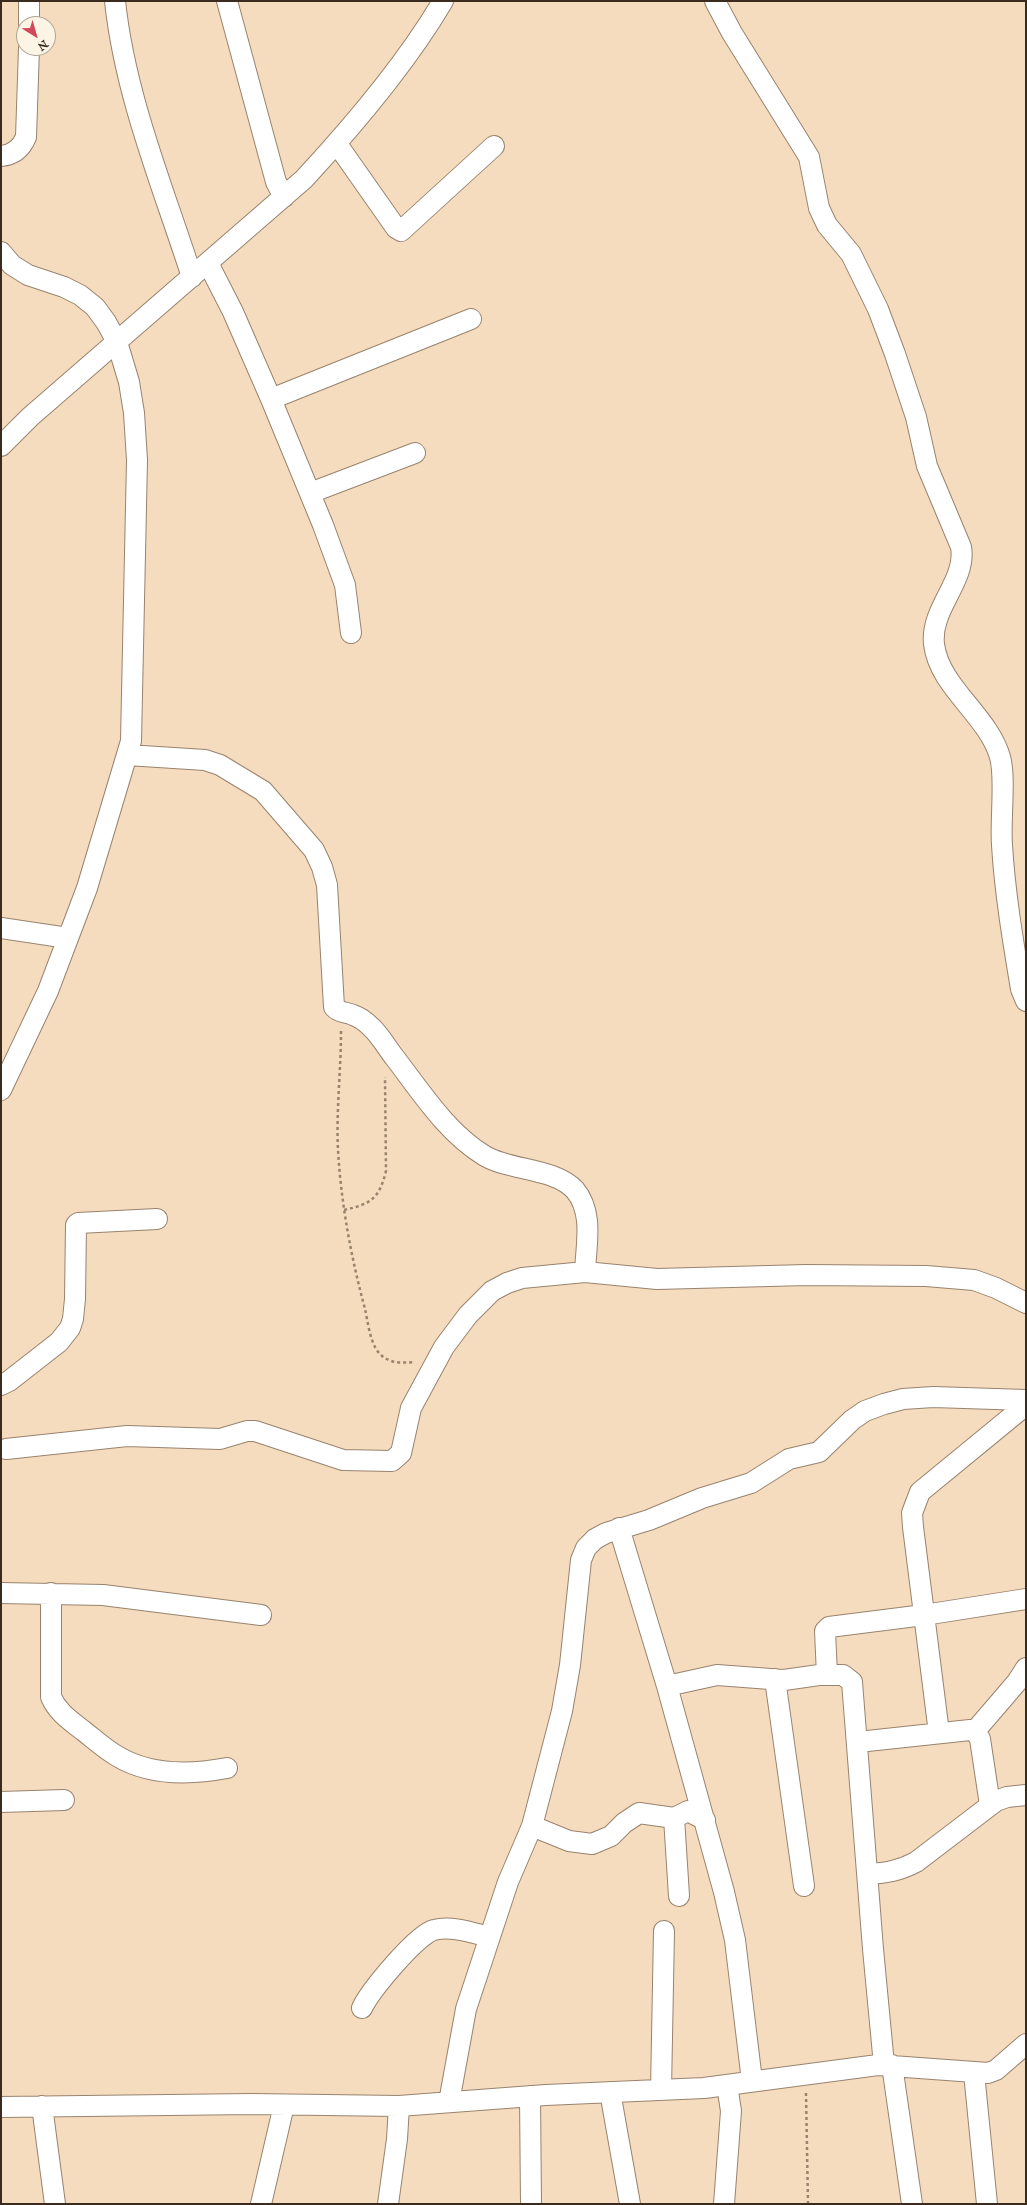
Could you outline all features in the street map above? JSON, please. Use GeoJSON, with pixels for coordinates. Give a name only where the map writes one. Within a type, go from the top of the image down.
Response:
{"type":"FeatureCollection","features":[{"type":"Feature","properties":{"kind":"street"},"geometry":{"type":"LineString","coordinates":[[29,16],[30,1]]}},
{"type":"Feature","properties":{"kind":"street"},"geometry":{"type":"LineString","coordinates":[[114,1],[117,23],[138,112],[192,277]]}},
{"type":"Feature","properties":{"kind":"street"},"geometry":{"type":"LineString","coordinates":[[227,1],[276,182],[284,197]]}},
{"type":"Feature","properties":{"kind":"street"},"geometry":{"type":"LineString","coordinates":[[1,446],[30,417],[304,179],[337,144],[421,38],[443,1]]}},
{"type":"Feature","properties":{"kind":"street"},"geometry":{"type":"LineString","coordinates":[[715,1],[732,33],[808,157],[819,208],[827,225],[851,254],[878,309],[895,354],[916,418],[927,466],[961,546],[962,555],[959,570],[937,616],[934,643],[943,672],[988,729],[1001,760],[1002,844],[1007,907],[1021,989],[1026,1001]]}},
{"type":"Feature","properties":{"kind":"street"},"geometry":{"type":"LineString","coordinates":[[1,156],[8,155],[17,150],[22,146],[26,138],[29,56]]}},
{"type":"Feature","properties":{"kind":"street"},"geometry":{"type":"LineString","coordinates":[[337,144],[396,228],[401,231],[494,146]]}},
{"type":"Feature","properties":{"kind":"street"},"geometry":{"type":"LineString","coordinates":[[1,252],[12,265],[28,275],[64,287],[80,295],[95,307],[117,342],[129,382],[134,413],[137,460],[131,741],[86,888],[68,938],[48,991],[1,1090]]}},
{"type":"Feature","properties":{"kind":"street"},"geometry":{"type":"LineString","coordinates":[[208,263],[233,312],[310,493],[345,585],[351,633]]}},
{"type":"Feature","properties":{"kind":"street"},"geometry":{"type":"LineString","coordinates":[[271,399],[471,319]]}},
{"type":"Feature","properties":{"kind":"street"},"geometry":{"type":"LineString","coordinates":[[310,493],[415,453]]}},
{"type":"Feature","properties":{"kind":"street"},"geometry":{"type":"LineString","coordinates":[[127,755],[204,760],[220,765],[263,791],[303,835],[316,856],[327,885],[332,1001],[334,1007],[341,1012],[354,1015],[371,1027],[429,1104],[471,1146],[486,1156],[501,1163],[543,1173],[562,1180],[574,1189],[583,1203],[588,1216],[585,1272]]}},
{"type":"Feature","properties":{"kind":"street"},"geometry":{"type":"LineString","coordinates":[[1,928],[68,938]]}},
{"type":"Feature","properties":{"kind":"street"},"geometry":{"type":"LineString","coordinates":[[1,1385],[9,1381],[59,1342],[70,1328],[73,1319],[75,1299],[76,1225],[78,1223],[157,1219]]}},
{"type":"Feature","properties":{"kind":"street"},"geometry":{"type":"LineString","coordinates":[[6,1449],[127,1436],[220,1439],[247,1431],[255,1431],[342,1460],[392,1461],[401,1453],[411,1408],[444,1347],[468,1315],[492,1291],[507,1283],[522,1278],[585,1272],[657,1279],[806,1275],[926,1276],[974,1280],[996,1288],[1026,1303]]}},
{"type":"Feature","properties":{"kind":"street"},"geometry":{"type":"LineString","coordinates":[[449,2102],[466,2008],[489,1936],[532,1826],[562,1711],[570,1665],[581,1560],[586,1548],[595,1539],[619,1528],[649,1520],[702,1498],[751,1483],[789,1459],[813,1455],[825,1447],[852,1420],[865,1411],[884,1404],[903,1399],[933,1397],[1026,1400]]}},
{"type":"Feature","properties":{"kind":"street"},"geometry":{"type":"LineString","coordinates":[[939,1733],[913,1527],[912,1513],[914,1504],[920,1492],[934,1479],[1026,1405]]}},
{"type":"Feature","properties":{"kind":"street"},"geometry":{"type":"LineString","coordinates":[[619,1528],[667,1686],[705,1820],[735,1940],[752,2081]]}},
{"type":"Feature","properties":{"kind":"street"},"geometry":{"type":"LineString","coordinates":[[1,1593],[51,1593],[124,1597],[261,1615]]}},
{"type":"Feature","properties":{"kind":"street"},"geometry":{"type":"LineString","coordinates":[[51,1593],[51,1698],[55,1706],[63,1715],[117,1756],[138,1765],[178,1774],[202,1773],[227,1768]]}},
{"type":"Feature","properties":{"kind":"street"},"geometry":{"type":"LineString","coordinates":[[827,1675],[825,1631],[829,1627],[924,1615],[1026,1599]]}},
{"type":"Feature","properties":{"kind":"street"},"geometry":{"type":"LineString","coordinates":[[975,1731],[1017,1682],[1026,1668]]}},
{"type":"Feature","properties":{"kind":"street"},"geometry":{"type":"LineString","coordinates":[[667,1686],[717,1675],[774,1679],[842,1675],[852,1682],[868,1874],[888,2065],[912,2204]]}},
{"type":"Feature","properties":{"kind":"street"},"geometry":{"type":"LineString","coordinates":[[774,1679],[804,1886]]}},
{"type":"Feature","properties":{"kind":"street"},"geometry":{"type":"LineString","coordinates":[[858,1742],[970,1730],[975,1731],[980,1739],[990,1805]]}},
{"type":"Feature","properties":{"kind":"street"},"geometry":{"type":"LineString","coordinates":[[868,1874],[892,1873],[916,1862],[990,1805],[1007,1797],[1026,1795]]}},
{"type":"Feature","properties":{"kind":"street"},"geometry":{"type":"LineString","coordinates":[[1,1802],[64,1800]]}},
{"type":"Feature","properties":{"kind":"street"},"geometry":{"type":"LineString","coordinates":[[532,1826],[569,1841],[592,1844],[611,1836],[624,1823],[639,1813],[674,1818],[688,1811],[705,1820]]}},
{"type":"Feature","properties":{"kind":"street"},"geometry":{"type":"LineString","coordinates":[[674,1818],[679,1896]]}},
{"type":"Feature","properties":{"kind":"street"},"geometry":{"type":"LineString","coordinates":[[362,2008],[372,1990],[426,1933],[446,1928],[489,1936]]}},
{"type":"Feature","properties":{"kind":"street"},"geometry":{"type":"LineString","coordinates":[[661,2090],[664,1931]]}},
{"type":"Feature","properties":{"kind":"street"},"geometry":{"type":"LineString","coordinates":[[1,2107],[284,2105],[399,2106],[530,2096],[704,2088],[805,2074],[888,2065],[988,2073],[996,2070],[1026,2044]]}},
{"type":"Feature","properties":{"kind":"street"},"geometry":{"type":"LineString","coordinates":[[974,2073],[987,2204]]}},
{"type":"Feature","properties":{"kind":"street"},"geometry":{"type":"LineString","coordinates":[[724,2204],[731,2111],[728,2084]]}},
{"type":"Feature","properties":{"kind":"street"},"geometry":{"type":"LineString","coordinates":[[610,2092],[630,2204]]}},
{"type":"Feature","properties":{"kind":"street"},"geometry":{"type":"LineString","coordinates":[[530,2096],[531,2204]]}},
{"type":"Feature","properties":{"kind":"street"},"geometry":{"type":"LineString","coordinates":[[261,2204],[284,2105]]}},
{"type":"Feature","properties":{"kind":"street"},"geometry":{"type":"LineString","coordinates":[[42,2106],[55,2204]]}},
{"type":"Feature","properties":{"kind":"street"},"geometry":{"type":"LineString","coordinates":[[388,2204],[397,2139],[399,2106]]}},
{"type":"Feature","properties":{"kind":"path"},"geometry":{"type":"LineString","coordinates":[[341,1012],[338,1149],[344,1210],[360,1292],[373,1342],[380,1354],[396,1363],[437,1361]]}},
{"type":"Feature","properties":{"kind":"path"},"geometry":{"type":"LineString","coordinates":[[344,1210],[363,1206],[377,1194],[382,1185],[386,1171],[385,1045]]}},
{"type":"Feature","properties":{"kind":"path"},"geometry":{"type":"LineString","coordinates":[[805,2074],[809,2162],[808,2204]]}}]}
